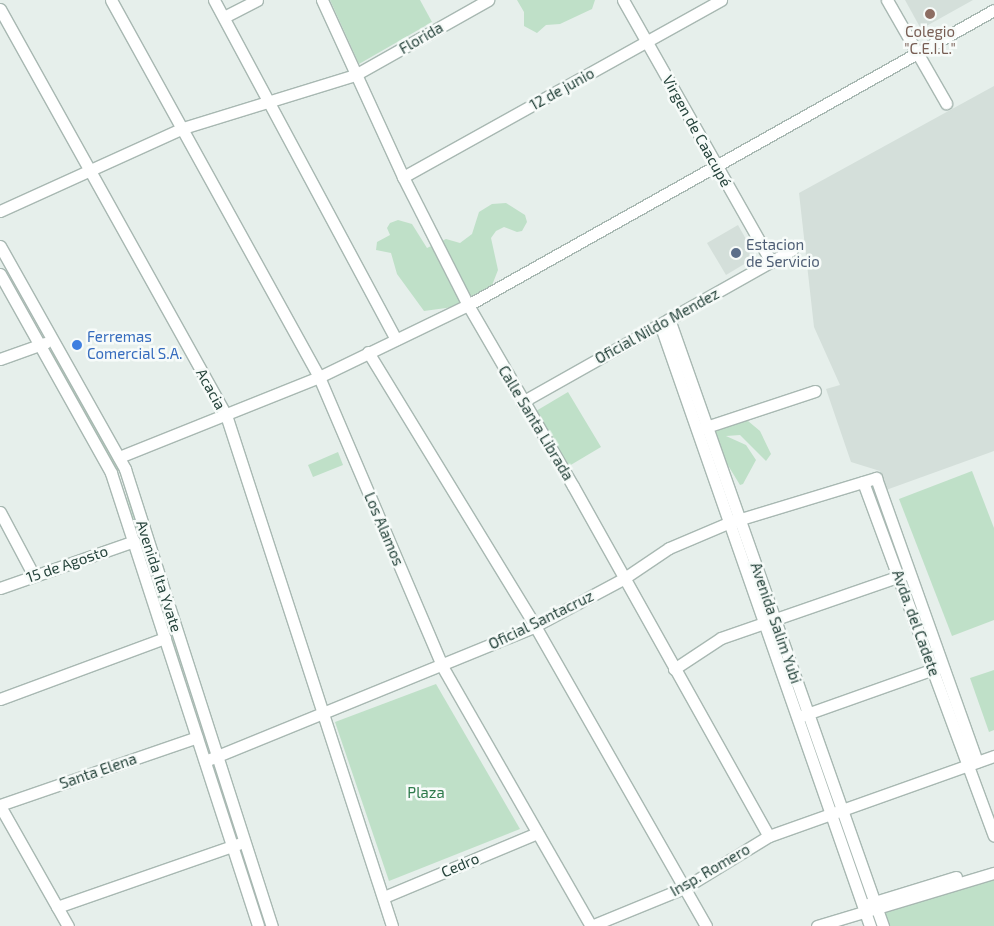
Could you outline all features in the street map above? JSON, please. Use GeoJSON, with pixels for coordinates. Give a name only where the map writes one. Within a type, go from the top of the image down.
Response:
{"type":"FeatureCollection","features":[{"type":"Feature","properties":{"kind":"street","name":"Los Alamos"},"geometry":{"type":"LineString","coordinates":[[111,0],[319,377],[442,666],[591,926]]}},
{"type":"Feature","properties":{"kind":"street"},"geometry":{"type":"LineString","coordinates":[[214,0],[272,102],[396,339]]}},
{"type":"Feature","properties":{"kind":"street"},"geometry":{"type":"LineString","coordinates":[[224,17],[257,0]]}},
{"type":"Feature","properties":{"kind":"street","name":"Calle Santa Librada"},"geometry":{"type":"LineString","coordinates":[[322,0],[403,177],[468,305],[522,402],[573,486],[623,579],[769,836]]}},
{"type":"Feature","properties":{"kind":"street","name":"Florida"},"geometry":{"type":"LineString","coordinates":[[0,211],[88,169],[183,128],[355,75],[488,0]]}},
{"type":"Feature","properties":{"kind":"street","name":"Virgen de Caacupé"},"geometry":{"type":"LineString","coordinates":[[623,0],[771,262]]}},
{"type":"Feature","properties":{"kind":"street","name":"12 de junio"},"geometry":{"type":"LineString","coordinates":[[403,177],[721,0]]}},
{"type":"Feature","properties":{"kind":"street"},"geometry":{"type":"LineString","coordinates":[[887,0],[946,103]]}},
{"type":"Feature","properties":{"kind":"street","name":"Acacia"},"geometry":{"type":"LineString","coordinates":[[0,9],[226,415],[392,926]]}},
{"type":"Feature","properties":{"kind":"street"},"geometry":{"type":"LineString","coordinates":[[119,457],[319,377],[468,305],[994,10]]}},
{"type":"Feature","properties":{"kind":"street","name":"Avenida Ita Yvate"},"geometry":{"type":"LineString","coordinates":[[0,246],[119,457],[130,484],[272,926]]}},
{"type":"Feature","properties":{"kind":"street","name":"Oficial Nildo Mendez"},"geometry":{"type":"LineString","coordinates":[[522,402],[792,250]]}},
{"type":"Feature","properties":{"kind":"street","name":"Avenida Ita Yvate"},"geometry":{"type":"LineString","coordinates":[[0,274],[103,457],[117,488],[258,926]]}},
{"type":"Feature","properties":{"kind":"street","name":"Avenida Salim Yubi"},"geometry":{"type":"LineString","coordinates":[[664,322],[835,810],[883,926]]}},
{"type":"Feature","properties":{"kind":"street"},"geometry":{"type":"LineString","coordinates":[[0,359],[53,340]]}},
{"type":"Feature","properties":{"kind":"street"},"geometry":{"type":"LineString","coordinates":[[368,352],[535,626],[706,926]]}},
{"type":"Feature","properties":{"kind":"street"},"geometry":{"type":"LineString","coordinates":[[701,428],[815,391]]}},
{"type":"Feature","properties":{"kind":"street","name":"Oficial Santacruz"},"geometry":{"type":"LineString","coordinates":[[205,761],[323,715],[535,626],[623,579],[669,548],[734,522],[876,478],[905,574]]}},
{"type":"Feature","properties":{"kind":"street","name":"Avda. del Cadete"},"geometry":{"type":"LineString","coordinates":[[863,482],[905,574],[972,764],[994,836]]}},
{"type":"Feature","properties":{"kind":"street"},"geometry":{"type":"LineString","coordinates":[[117,488],[130,484]]}},
{"type":"Feature","properties":{"kind":"street"},"geometry":{"type":"LineString","coordinates":[[0,512],[34,576]]}},
{"type":"Feature","properties":{"kind":"street","name":"15 de Agosto"},"geometry":{"type":"LineString","coordinates":[[0,588],[134,541]]}},
{"type":"Feature","properties":{"kind":"street"},"geometry":{"type":"LineString","coordinates":[[674,669],[721,638],[905,574]]}},
{"type":"Feature","properties":{"kind":"street"},"geometry":{"type":"LineString","coordinates":[[0,699],[165,638]]}},
{"type":"Feature","properties":{"kind":"street"},"geometry":{"type":"LineString","coordinates":[[802,716],[938,667]]}},
{"type":"Feature","properties":{"kind":"street"},"geometry":{"type":"LineString","coordinates":[[178,679],[190,674]]}},
{"type":"Feature","properties":{"kind":"street","name":"Santa Elena"},"geometry":{"type":"LineString","coordinates":[[0,806],[197,737]]}},
{"type":"Feature","properties":{"kind":"street","name":"Insp. Romero"},"geometry":{"type":"LineString","coordinates":[[591,926],[684,888],[769,836],[835,810],[994,756]]}},
{"type":"Feature","properties":{"kind":"street"},"geometry":{"type":"LineString","coordinates":[[0,806],[68,926]]}},
{"type":"Feature","properties":{"kind":"street","name":"Avenida Salim Yubi"},"geometry":{"type":"LineString","coordinates":[[835,810],[861,911],[870,926]]}},
{"type":"Feature","properties":{"kind":"street","name":"Cedro"},"geometry":{"type":"LineString","coordinates":[[384,897],[537,833]]}},
{"type":"Feature","properties":{"kind":"street"},"geometry":{"type":"LineString","coordinates":[[57,907],[244,842]]}},
{"type":"Feature","properties":{"kind":"street"},"geometry":{"type":"LineString","coordinates":[[817,926],[994,864]]}},
{"type":"Feature","properties":{"kind":"street"},"geometry":{"type":"LineString","coordinates":[[876,906],[994,873]]}},
{"type":"Feature","properties":{"kind":"shaded area","name":"Colegio \"C.E.I.L.\""},"geometry":{"type":"Polygon","coordinates":[[[905,0],[973,0],[921,29],[905,0]]]}},
{"type":"Feature","properties":{"kind":"shaded area"},"geometry":{"type":"Polygon","coordinates":[[[994,86],[994,451],[886,490],[880,471],[851,462],[826,389],[840,385],[814,327],[799,193],[994,86]]]}},
{"type":"Feature","properties":{"kind":"shaded area","name":"Estacion de Servicio"},"geometry":{"type":"Polygon","coordinates":[[[738,225],[756,257],[726,275],[707,243],[738,225]]]}},
{"type":"Feature","properties":{"kind":"green space"},"geometry":{"type":"Polygon","coordinates":[[[330,0],[420,0],[432,22],[359,64],[330,0]]]}},
{"type":"Feature","properties":{"kind":"green space"},"geometry":{"type":"Polygon","coordinates":[[[517,0],[595,0],[592,9],[560,24],[546,25],[537,33],[524,26],[524,12],[517,0]]]}},
{"type":"Feature","properties":{"kind":"green space"},"geometry":{"type":"Polygon","coordinates":[[[506,203],[525,215],[527,222],[522,231],[517,232],[504,227],[496,231],[491,238],[498,270],[489,293],[468,305],[424,311],[397,274],[391,253],[376,250],[377,242],[390,235],[387,228],[390,223],[398,220],[412,224],[427,248],[446,239],[460,243],[472,234],[479,212],[492,204],[506,203]]]}},
{"type":"Feature","properties":{"kind":"green space"},"geometry":{"type":"Polygon","coordinates":[[[52,350],[119,470],[118,472],[50,353],[52,350]]]}},
{"type":"Feature","properties":{"kind":"green space"},"geometry":{"type":"Polygon","coordinates":[[[568,392],[601,447],[569,466],[536,411],[568,392]]]}},
{"type":"Feature","properties":{"kind":"green space"},"geometry":{"type":"Polygon","coordinates":[[[742,416],[760,431],[771,454],[766,461],[740,435],[726,436],[746,445],[756,460],[743,484],[740,485],[715,444],[712,432],[742,416]]]}},
{"type":"Feature","properties":{"kind":"green space"},"geometry":{"type":"Polygon","coordinates":[[[338,452],[343,465],[313,477],[308,465],[338,452]]]}},
{"type":"Feature","properties":{"kind":"green space"},"geometry":{"type":"Polygon","coordinates":[[[972,471],[994,528],[994,620],[952,636],[899,499],[972,471]]]}},
{"type":"Feature","properties":{"kind":"green space"},"geometry":{"type":"Polygon","coordinates":[[[127,498],[129,499],[208,751],[206,751],[127,498]]]}},
{"type":"Feature","properties":{"kind":"green space"},"geometry":{"type":"Polygon","coordinates":[[[994,670],[994,730],[989,732],[970,678],[994,670]]]}},
{"type":"Feature","properties":{"kind":"green space","name":"Plaza"},"geometry":{"type":"Polygon","coordinates":[[[436,684],[520,829],[389,881],[335,722],[436,684]]]}},
{"type":"Feature","properties":{"kind":"green space"},"geometry":{"type":"Polygon","coordinates":[[[994,876],[994,926],[889,926],[882,908],[994,876]]]}},
{"type":"Feature","properties":{"kind":"place","name":"Colegio \"C.E.I.L.\""},"geometry":{"type":"Point","coordinates":[930,14]}},
{"type":"Feature","properties":{"kind":"place","name":"Estacion de Servicio"},"geometry":{"type":"Point","coordinates":[736,253]}},
{"type":"Feature","properties":{"kind":"place","name":"Ferremas Comercial S.A."},"geometry":{"type":"Point","coordinates":[77,345]}}]}
